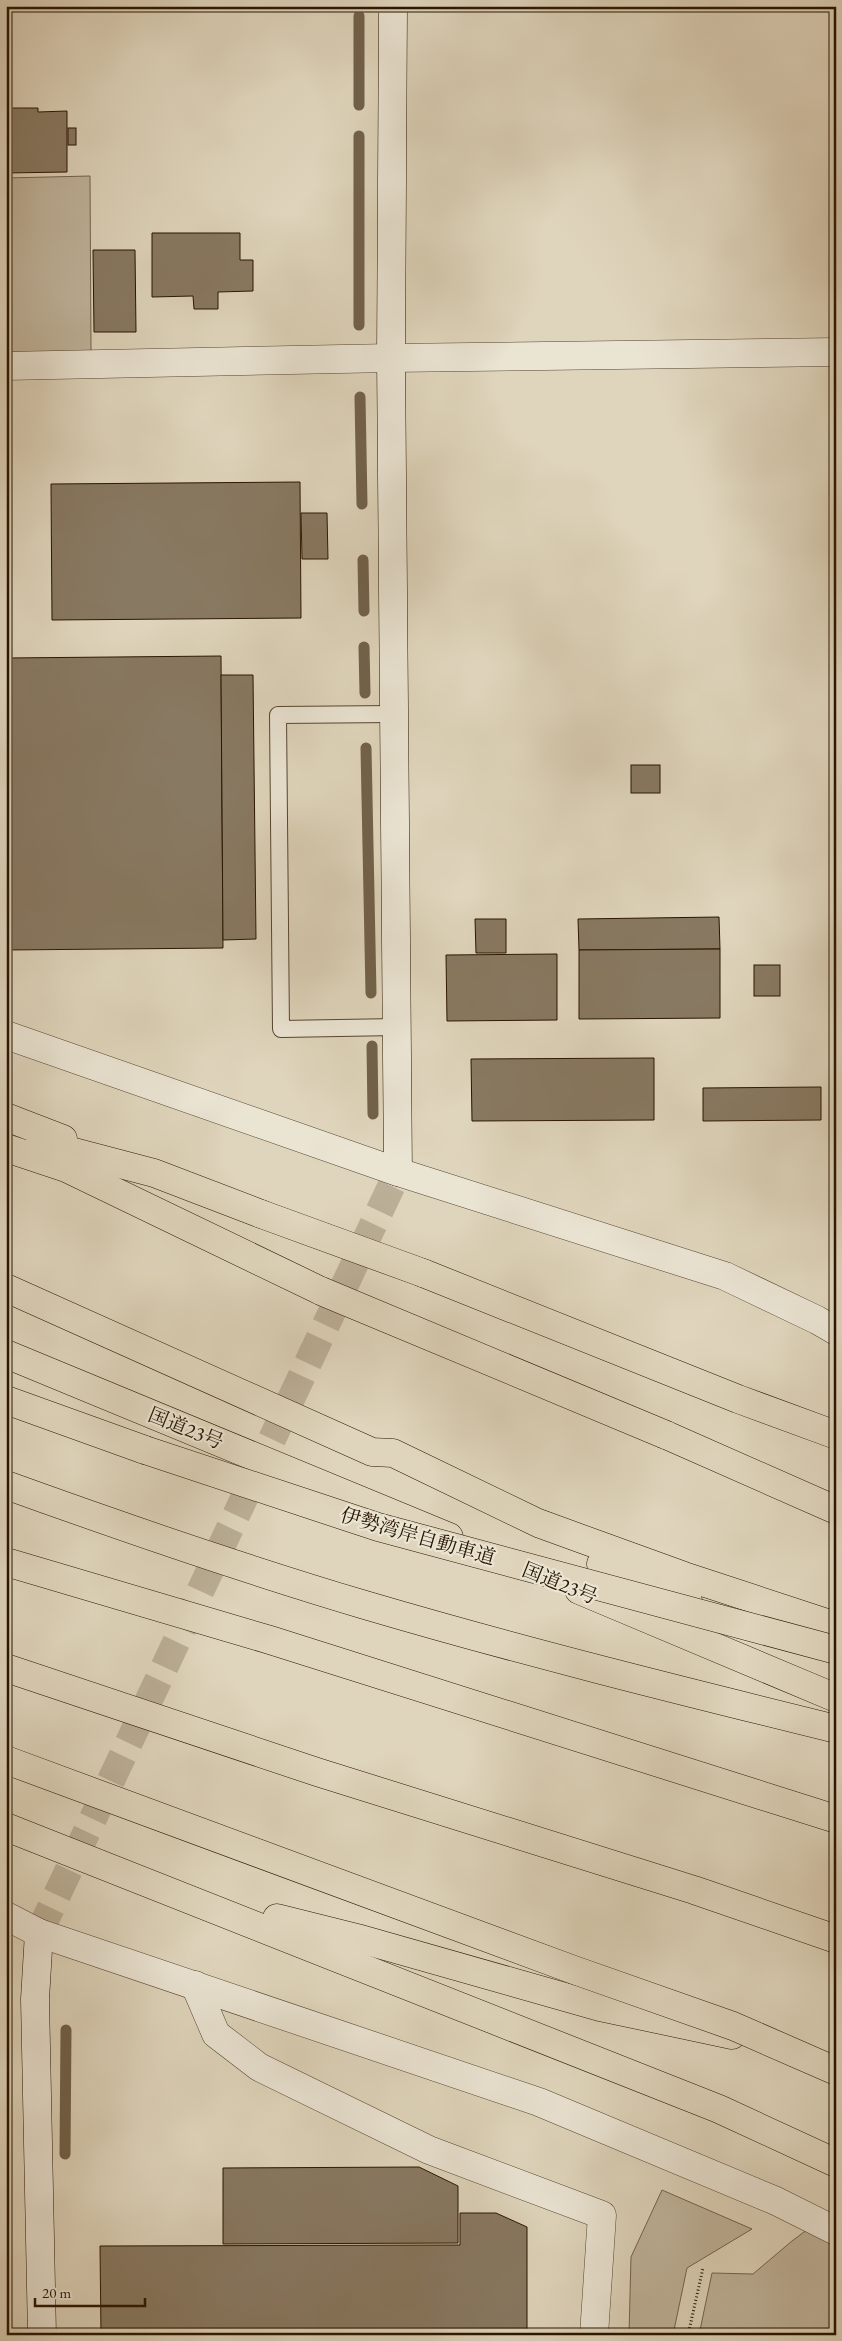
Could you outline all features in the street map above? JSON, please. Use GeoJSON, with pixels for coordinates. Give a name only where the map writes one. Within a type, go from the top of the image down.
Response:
{"type":"FeatureCollection","features":[{"type":"Feature","properties":{"kind":"highway"},"geometry":{"type":"LineString","coordinates":[[6,1117],[261,1214],[423,1273],[738,1399],[836,1435]]}},
{"type":"Feature","properties":{"kind":"highway"},"geometry":{"type":"LineString","coordinates":[[6,1136],[154,1173]]}},
{"type":"Feature","properties":{"kind":"highway"},"geometry":{"type":"LineString","coordinates":[[6,1148],[66,1168],[321,1291],[666,1435],[836,1510]]}},
{"type":"Feature","properties":{"kind":"highway"},"geometry":{"type":"LineString","coordinates":[[6,1288],[372,1452],[393,1453],[538,1523],[684,1576],[836,1626]]}},
{"type":"Feature","properties":{"kind":"highway","name":"国道23号"},"geometry":{"type":"LineString","coordinates":[[6,1354],[836,1698]]}},
{"type":"Feature","properties":{"kind":"highway","name":"伊勢湾岸自動車道"},"geometry":{"type":"LineString","coordinates":[[6,1400],[172,1460],[378,1526],[836,1650]]}},
{"type":"Feature","properties":{"kind":"highway"},"geometry":{"type":"LineString","coordinates":[[666,1435],[836,1491]]}},
{"type":"Feature","properties":{"kind":"highway"},"geometry":{"type":"LineString","coordinates":[[372,1452],[386,1469],[445,1497],[664,1591],[836,1660]]}},
{"type":"Feature","properties":{"kind":"highway"},"geometry":{"type":"LineString","coordinates":[[6,1485],[114,1524],[364,1605],[657,1685],[836,1728]]}},
{"type":"Feature","properties":{"kind":"highway"},"geometry":{"type":"LineString","coordinates":[[6,1562],[270,1640],[836,1819]]}},
{"type":"Feature","properties":{"kind":"highway"},"geometry":{"type":"LineString","coordinates":[[6,1668],[317,1772],[694,1890],[836,1939]]}},
{"type":"Feature","properties":{"kind":"highway"},"geometry":{"type":"LineString","coordinates":[[6,1682],[154,1718]]}},
{"type":"Feature","properties":{"kind":"highway"},"geometry":{"type":"LineString","coordinates":[[6,1760],[574,1970],[733,2026],[836,2071]]}},
{"type":"Feature","properties":{"kind":"highway"},"geometry":{"type":"LineString","coordinates":[[771,1798],[836,1833]]}},
{"type":"Feature","properties":{"kind":"highway"},"geometry":{"type":"LineString","coordinates":[[6,1827],[719,2109],[835,2163]]}},
{"type":"Feature","properties":{"kind":"highway"},"geometry":{"type":"LineString","coordinates":[[169,1890],[357,1938],[600,2007],[836,2056]]}},
{"type":"Feature","properties":{"kind":"street"},"geometry":{"type":"LineString","coordinates":[[393,6],[391,358],[398,1172]]}},
{"type":"Feature","properties":{"kind":"street"},"geometry":{"type":"LineString","coordinates":[[6,366],[391,358],[836,352]]}},
{"type":"Feature","properties":{"kind":"street"},"geometry":{"type":"LineString","coordinates":[[6,1035],[398,1172],[725,1276],[830,1319]]}},
{"type":"Feature","properties":{"kind":"street"},"geometry":{"type":"LineString","coordinates":[[6,1916],[39,1933],[539,2102],[776,2201],[836,2232]]}},
{"type":"Feature","properties":{"kind":"street"},"geometry":{"type":"LineString","coordinates":[[39,1933],[35,1999],[42,2335]]}},
{"type":"Feature","properties":{"kind":"street"},"geometry":{"type":"LineString","coordinates":[[195,1985],[216,2034],[259,2067],[429,2150],[602,2215],[594,2335]]}},
{"type":"Feature","properties":{"kind":"lane"},"geometry":{"type":"LineString","coordinates":[[394,714],[278,715],[281,1028],[396,1027]]}},
{"type":"Feature","properties":{"kind":"path"},"geometry":{"type":"LineString","coordinates":[[688,2335],[703,2268]]}},
{"type":"Feature","properties":{"kind":"shaded area"},"geometry":{"type":"Polygon","coordinates":[[[90,176],[91,351],[6,352],[6,178],[90,176]]]}},
{"type":"Feature","properties":{"kind":"shaded area"},"geometry":{"type":"Polygon","coordinates":[[[662,2190],[752,2229],[687,2268],[673,2335],[629,2335],[631,2257],[662,2190]]]}},
{"type":"Feature","properties":{"kind":"shaded area"},"geometry":{"type":"Polygon","coordinates":[[[836,2208],[836,2335],[699,2335],[712,2273],[753,2274],[792,2241],[836,2208]]]}},
{"type":"Feature","properties":{"kind":"building"},"geometry":{"type":"Polygon","coordinates":[[[6,108],[38,108],[38,112],[67,111],[67,172],[6,173],[6,108]]]}},
{"type":"Feature","properties":{"kind":"building"},"geometry":{"type":"Polygon","coordinates":[[[68,128],[76,128],[76,145],[68,145],[68,128]]]}},
{"type":"Feature","properties":{"kind":"building"},"geometry":{"type":"Polygon","coordinates":[[[152,233],[240,233],[240,260],[253,260],[253,291],[218,292],[218,309],[194,309],[193,296],[152,297],[152,233]]]}},
{"type":"Feature","properties":{"kind":"building"},"geometry":{"type":"Polygon","coordinates":[[[93,250],[135,250],[136,332],[94,332],[93,250]]]}},
{"type":"Feature","properties":{"kind":"building"},"geometry":{"type":"Polygon","coordinates":[[[300,482],[301,618],[52,620],[51,484],[300,482]]]}},
{"type":"Feature","properties":{"kind":"building"},"geometry":{"type":"Polygon","coordinates":[[[301,513],[327,513],[328,559],[302,559],[301,513]]]}},
{"type":"Feature","properties":{"kind":"building"},"geometry":{"type":"Polygon","coordinates":[[[221,656],[223,948],[6,950],[6,658],[221,656]]]}},
{"type":"Feature","properties":{"kind":"building"},"geometry":{"type":"Polygon","coordinates":[[[221,675],[253,675],[256,939],[223,940],[221,675]]]}},
{"type":"Feature","properties":{"kind":"building"},"geometry":{"type":"Polygon","coordinates":[[[631,765],[660,765],[660,793],[631,793],[631,765]]]}},
{"type":"Feature","properties":{"kind":"building"},"geometry":{"type":"Polygon","coordinates":[[[719,917],[720,949],[579,950],[578,919],[719,917]]]}},
{"type":"Feature","properties":{"kind":"building"},"geometry":{"type":"Polygon","coordinates":[[[475,919],[506,919],[506,953],[476,953],[475,919]]]}},
{"type":"Feature","properties":{"kind":"building"},"geometry":{"type":"Polygon","coordinates":[[[720,949],[720,1018],[579,1019],[579,950],[720,949]]]}},
{"type":"Feature","properties":{"kind":"building"},"geometry":{"type":"Polygon","coordinates":[[[557,954],[557,1020],[447,1021],[446,955],[557,954]]]}},
{"type":"Feature","properties":{"kind":"building"},"geometry":{"type":"Polygon","coordinates":[[[754,965],[780,965],[780,996],[754,996],[754,965]]]}},
{"type":"Feature","properties":{"kind":"building"},"geometry":{"type":"Polygon","coordinates":[[[654,1058],[654,1120],[472,1121],[471,1059],[654,1058]]]}},
{"type":"Feature","properties":{"kind":"building"},"geometry":{"type":"Polygon","coordinates":[[[821,1087],[821,1120],[703,1121],[703,1088],[821,1087]]]}},
{"type":"Feature","properties":{"kind":"building"},"geometry":{"type":"Polygon","coordinates":[[[833,1108],[836,1108],[836,1120],[833,1120],[833,1108]]]}},
{"type":"Feature","properties":{"kind":"building"},"geometry":{"type":"Polygon","coordinates":[[[419,2167],[458,2186],[458,2243],[223,2244],[223,2168],[419,2167]]]}},
{"type":"Feature","properties":{"kind":"building"},"geometry":{"type":"Polygon","coordinates":[[[460,2213],[496,2213],[527,2227],[527,2335],[101,2335],[100,2246],[460,2245],[460,2213]]]}},
{"type":"Feature","properties":{"kind":"waterway"},"geometry":{"type":"LineString","coordinates":[[359,16],[359,105]]}},
{"type":"Feature","properties":{"kind":"waterway"},"geometry":{"type":"LineString","coordinates":[[359,136],[359,325]]}},
{"type":"Feature","properties":{"kind":"waterway"},"geometry":{"type":"LineString","coordinates":[[360,397],[362,504]]}},
{"type":"Feature","properties":{"kind":"waterway"},"geometry":{"type":"LineString","coordinates":[[363,560],[364,611]]}},
{"type":"Feature","properties":{"kind":"waterway"},"geometry":{"type":"LineString","coordinates":[[364,647],[365,693]]}},
{"type":"Feature","properties":{"kind":"waterway"},"geometry":{"type":"LineString","coordinates":[[366,748],[371,993]]}},
{"type":"Feature","properties":{"kind":"waterway"},"geometry":{"type":"LineString","coordinates":[[372,1046],[373,1114]]}},
{"type":"Feature","properties":{"kind":"waterway"},"geometry":{"type":"LineString","coordinates":[[65,2154],[66,2030]]}},
{"type":"Feature","properties":{"kind":"tunnel"},"geometry":{"type":"LineString","coordinates":[[39,1933],[398,1172]]}}]}
